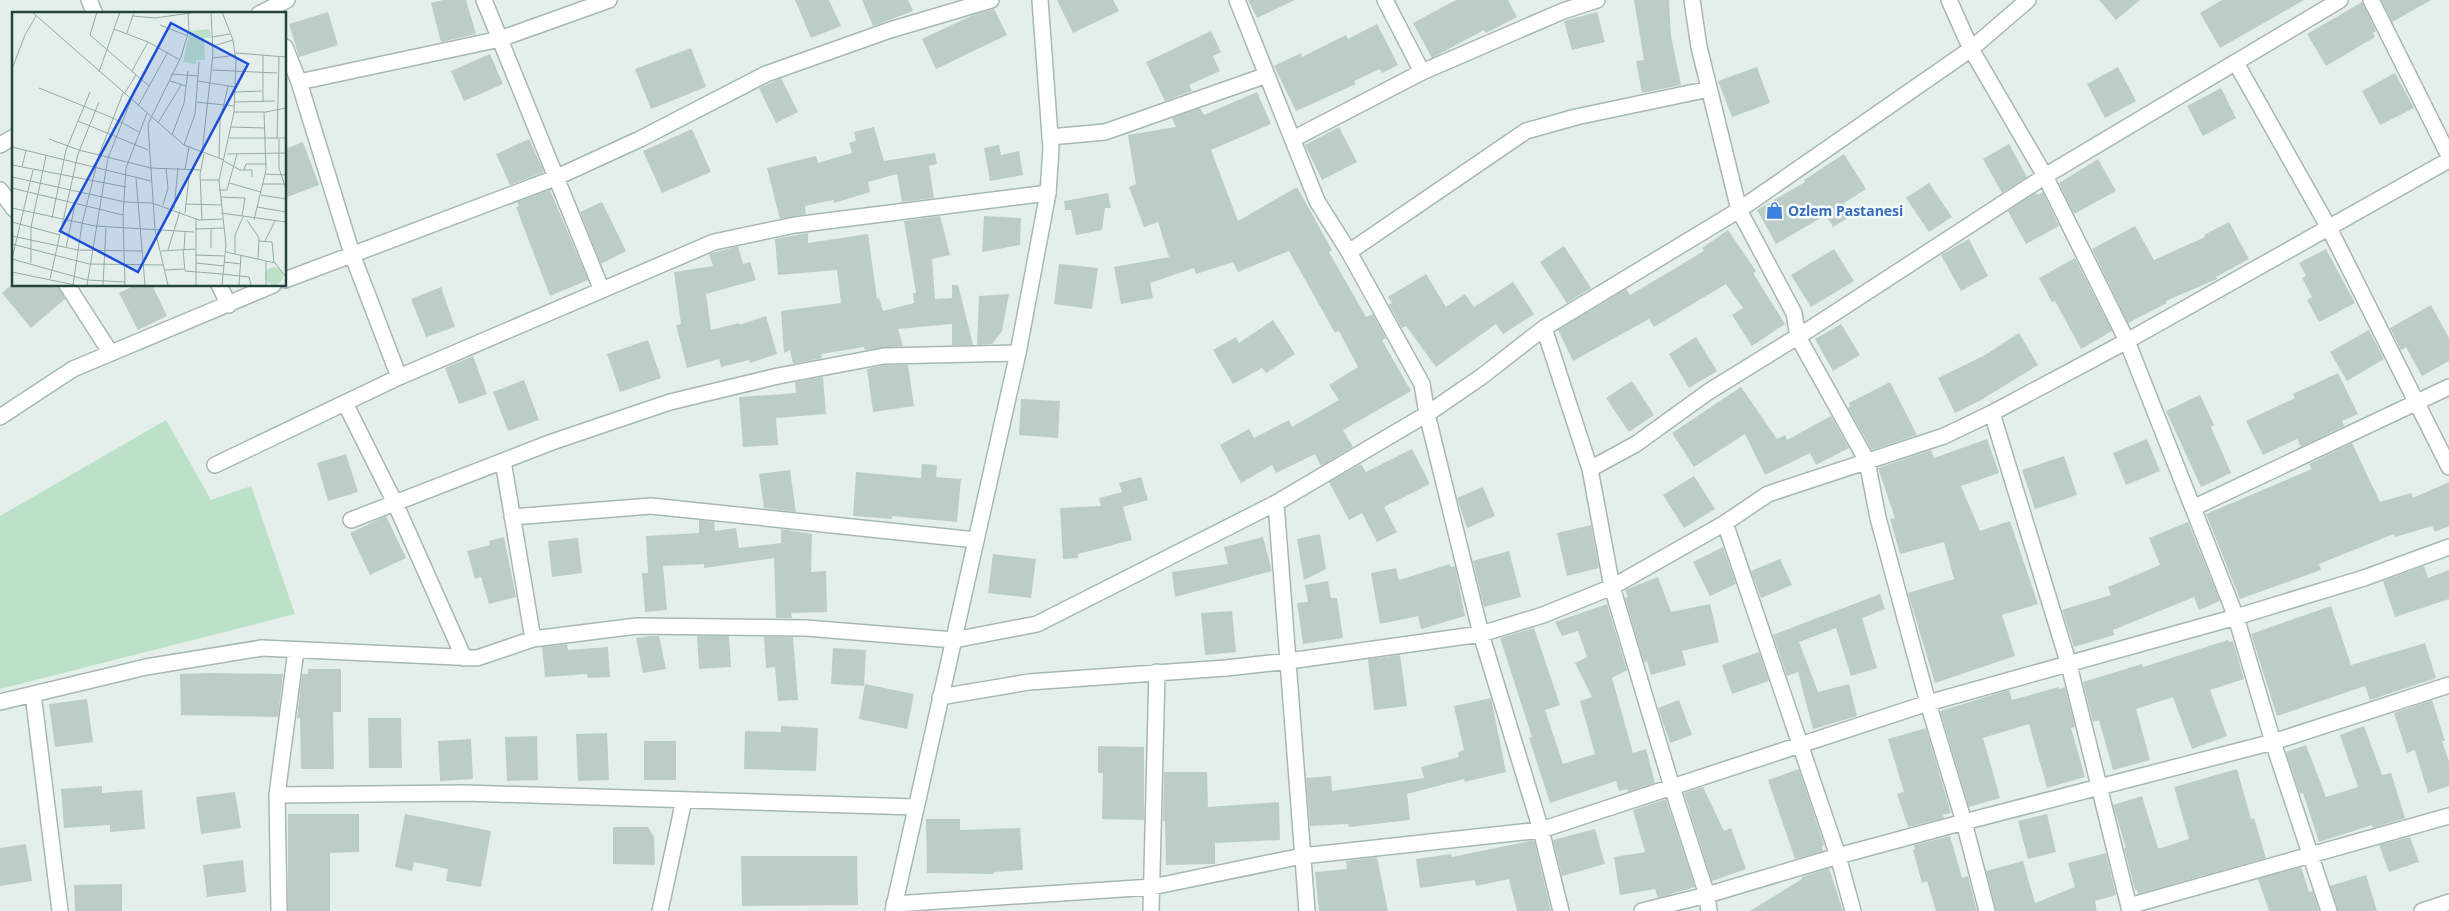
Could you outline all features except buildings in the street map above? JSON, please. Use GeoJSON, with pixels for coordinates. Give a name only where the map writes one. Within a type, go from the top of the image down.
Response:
{"type":"FeatureCollection","features":[{"type":"Feature","properties":{"kind":"street"},"geometry":{"type":"LineString","coordinates":[[89,0],[94,12]]}},
{"type":"Feature","properties":{"kind":"street"},"geometry":{"type":"LineString","coordinates":[[267,12],[287,0]]}},
{"type":"Feature","properties":{"kind":"street"},"geometry":{"type":"LineString","coordinates":[[484,0],[555,178],[602,288]]}},
{"type":"Feature","properties":{"kind":"street"},"geometry":{"type":"LineString","coordinates":[[299,82],[500,39],[610,0]]}},
{"type":"Feature","properties":{"kind":"street"},"geometry":{"type":"LineString","coordinates":[[286,280],[555,178],[640,139],[766,74],[890,30],[991,0]]}},
{"type":"Feature","properties":{"kind":"street"},"geometry":{"type":"LineString","coordinates":[[1040,0],[1050,137],[1048,193],[1018,354],[894,908],[1152,887],[1302,856],[1542,830],[1928,703],[2236,617],[2364,578],[2449,548]]}},
{"type":"Feature","properties":{"kind":"street"},"geometry":{"type":"LineString","coordinates":[[1237,0],[1317,201],[1349,252],[1422,384],[1427,414],[1481,634],[1542,830],[1562,911]]}},
{"type":"Feature","properties":{"kind":"street"},"geometry":{"type":"LineString","coordinates":[[1385,0],[1422,72]]}},
{"type":"Feature","properties":{"kind":"street"},"geometry":{"type":"LineString","coordinates":[[1293,139],[1422,72],[1563,11],[1597,0]]}},
{"type":"Feature","properties":{"kind":"street"},"geometry":{"type":"LineString","coordinates":[[1692,0],[1699,47],[1739,210],[1794,313],[1798,337],[1867,461],[1878,518],[1928,703],[1964,822],[1987,911]]}},
{"type":"Feature","properties":{"kind":"street"},"geometry":{"type":"LineString","coordinates":[[1949,0],[1971,49],[2045,176],[2127,341],[2236,617],[2273,742],[2329,911]]}},
{"type":"Feature","properties":{"kind":"street"},"geometry":{"type":"LineString","coordinates":[[0,702],[146,667],[262,648],[477,658],[533,639],[637,626],[806,628],[954,640],[1037,624],[1276,503],[1427,414],[1481,378],[1544,328],[1739,210],[1971,49],[2028,0]]}},
{"type":"Feature","properties":{"kind":"street"},"geometry":{"type":"LineString","coordinates":[[1590,470],[1636,444],[1708,392],[1798,337],[2045,176],[2340,0]]}},
{"type":"Feature","properties":{"kind":"street"},"geometry":{"type":"LineString","coordinates":[[2371,0],[2449,156]]}},
{"type":"Feature","properties":{"kind":"street"},"geometry":{"type":"LineString","coordinates":[[286,49],[299,82],[352,254],[399,377]]}},
{"type":"Feature","properties":{"kind":"street"},"geometry":{"type":"LineString","coordinates":[[2236,63],[2329,228],[2449,467]]}},
{"type":"Feature","properties":{"kind":"street"},"geometry":{"type":"LineString","coordinates":[[1050,137],[1105,132],[1267,74]]}},
{"type":"Feature","properties":{"kind":"street"},"geometry":{"type":"LineString","coordinates":[[1349,252],[1526,131],[1576,117],[1709,89]]}},
{"type":"Feature","properties":{"kind":"street"},"geometry":{"type":"LineString","coordinates":[[0,145],[12,138]]}},
{"type":"Feature","properties":{"kind":"street"},"geometry":{"type":"LineString","coordinates":[[940,697],[1029,682],[1289,661],[1481,634],[1543,615],[1612,587],[1725,522],[1768,494],[1944,436],[1992,413],[2127,341],[2449,160]]}},
{"type":"Feature","properties":{"kind":"street"},"geometry":{"type":"LineString","coordinates":[[0,190],[12,206]]}},
{"type":"Feature","properties":{"kind":"street"},"geometry":{"type":"LineString","coordinates":[[215,465],[399,377],[602,288],[714,242],[795,225],[1048,193]]}},
{"type":"Feature","properties":{"kind":"street"},"geometry":{"type":"LineString","coordinates":[[68,286],[110,352]]}},
{"type":"Feature","properties":{"kind":"street"},"geometry":{"type":"LineString","coordinates":[[220,286],[229,305]]}},
{"type":"Feature","properties":{"kind":"street"},"geometry":{"type":"LineString","coordinates":[[1,415],[73,369],[271,286]]}},
{"type":"Feature","properties":{"kind":"street"},"geometry":{"type":"LineString","coordinates":[[1544,328],[1590,470],[1612,587],[1672,787],[1707,895],[1709,911]]}},
{"type":"Feature","properties":{"kind":"street"},"geometry":{"type":"LineString","coordinates":[[351,520],[503,460],[670,402],[778,376],[884,356],[1018,354]]}},
{"type":"Feature","properties":{"kind":"street"},"geometry":{"type":"LineString","coordinates":[[2193,508],[2449,387]]}},
{"type":"Feature","properties":{"kind":"street"},"geometry":{"type":"LineString","coordinates":[[345,403],[395,503],[464,658]]}},
{"type":"Feature","properties":{"kind":"street"},"geometry":{"type":"LineString","coordinates":[[1992,413],[2069,665],[2130,908],[2310,853],[2449,816]]}},
{"type":"Feature","properties":{"kind":"street"},"geometry":{"type":"LineString","coordinates":[[503,460],[533,639]]}},
{"type":"Feature","properties":{"kind":"street"},"geometry":{"type":"LineString","coordinates":[[1276,503],[1307,911]]}},
{"type":"Feature","properties":{"kind":"street"},"geometry":{"type":"LineString","coordinates":[[512,517],[651,506],[976,540]]}},
{"type":"Feature","properties":{"kind":"street"},"geometry":{"type":"LineString","coordinates":[[1725,522],[1802,746],[1838,856],[1853,911]]}},
{"type":"Feature","properties":{"kind":"street"},"geometry":{"type":"LineString","coordinates":[[279,911],[278,795],[296,650]]}},
{"type":"Feature","properties":{"kind":"street"},"geometry":{"type":"LineString","coordinates":[[1151,911],[1157,672]]}},
{"type":"Feature","properties":{"kind":"street"},"geometry":{"type":"LineString","coordinates":[[1642,911],[1707,895],[1838,856],[1964,822],[2273,742],[2449,685]]}},
{"type":"Feature","properties":{"kind":"street"},"geometry":{"type":"LineString","coordinates":[[32,694],[60,911]]}},
{"type":"Feature","properties":{"kind":"street"},"geometry":{"type":"LineString","coordinates":[[278,795],[465,793],[916,807]]}},
{"type":"Feature","properties":{"kind":"street"},"geometry":{"type":"LineString","coordinates":[[660,911],[684,800]]}},
{"type":"Feature","properties":{"kind":"street"},"geometry":{"type":"LineString","coordinates":[[2422,911],[2449,902]]}},
{"type":"Feature","properties":{"kind":"green space"},"geometry":{"type":"Polygon","coordinates":[[[166,420],[211,500],[251,486],[295,614],[0,689],[0,516],[166,420]]]}},
{"type":"Feature","properties":{"kind":"place","name":"Ozlem Pastanesi"},"geometry":{"type":"Point","coordinates":[1774,210]}}]}
